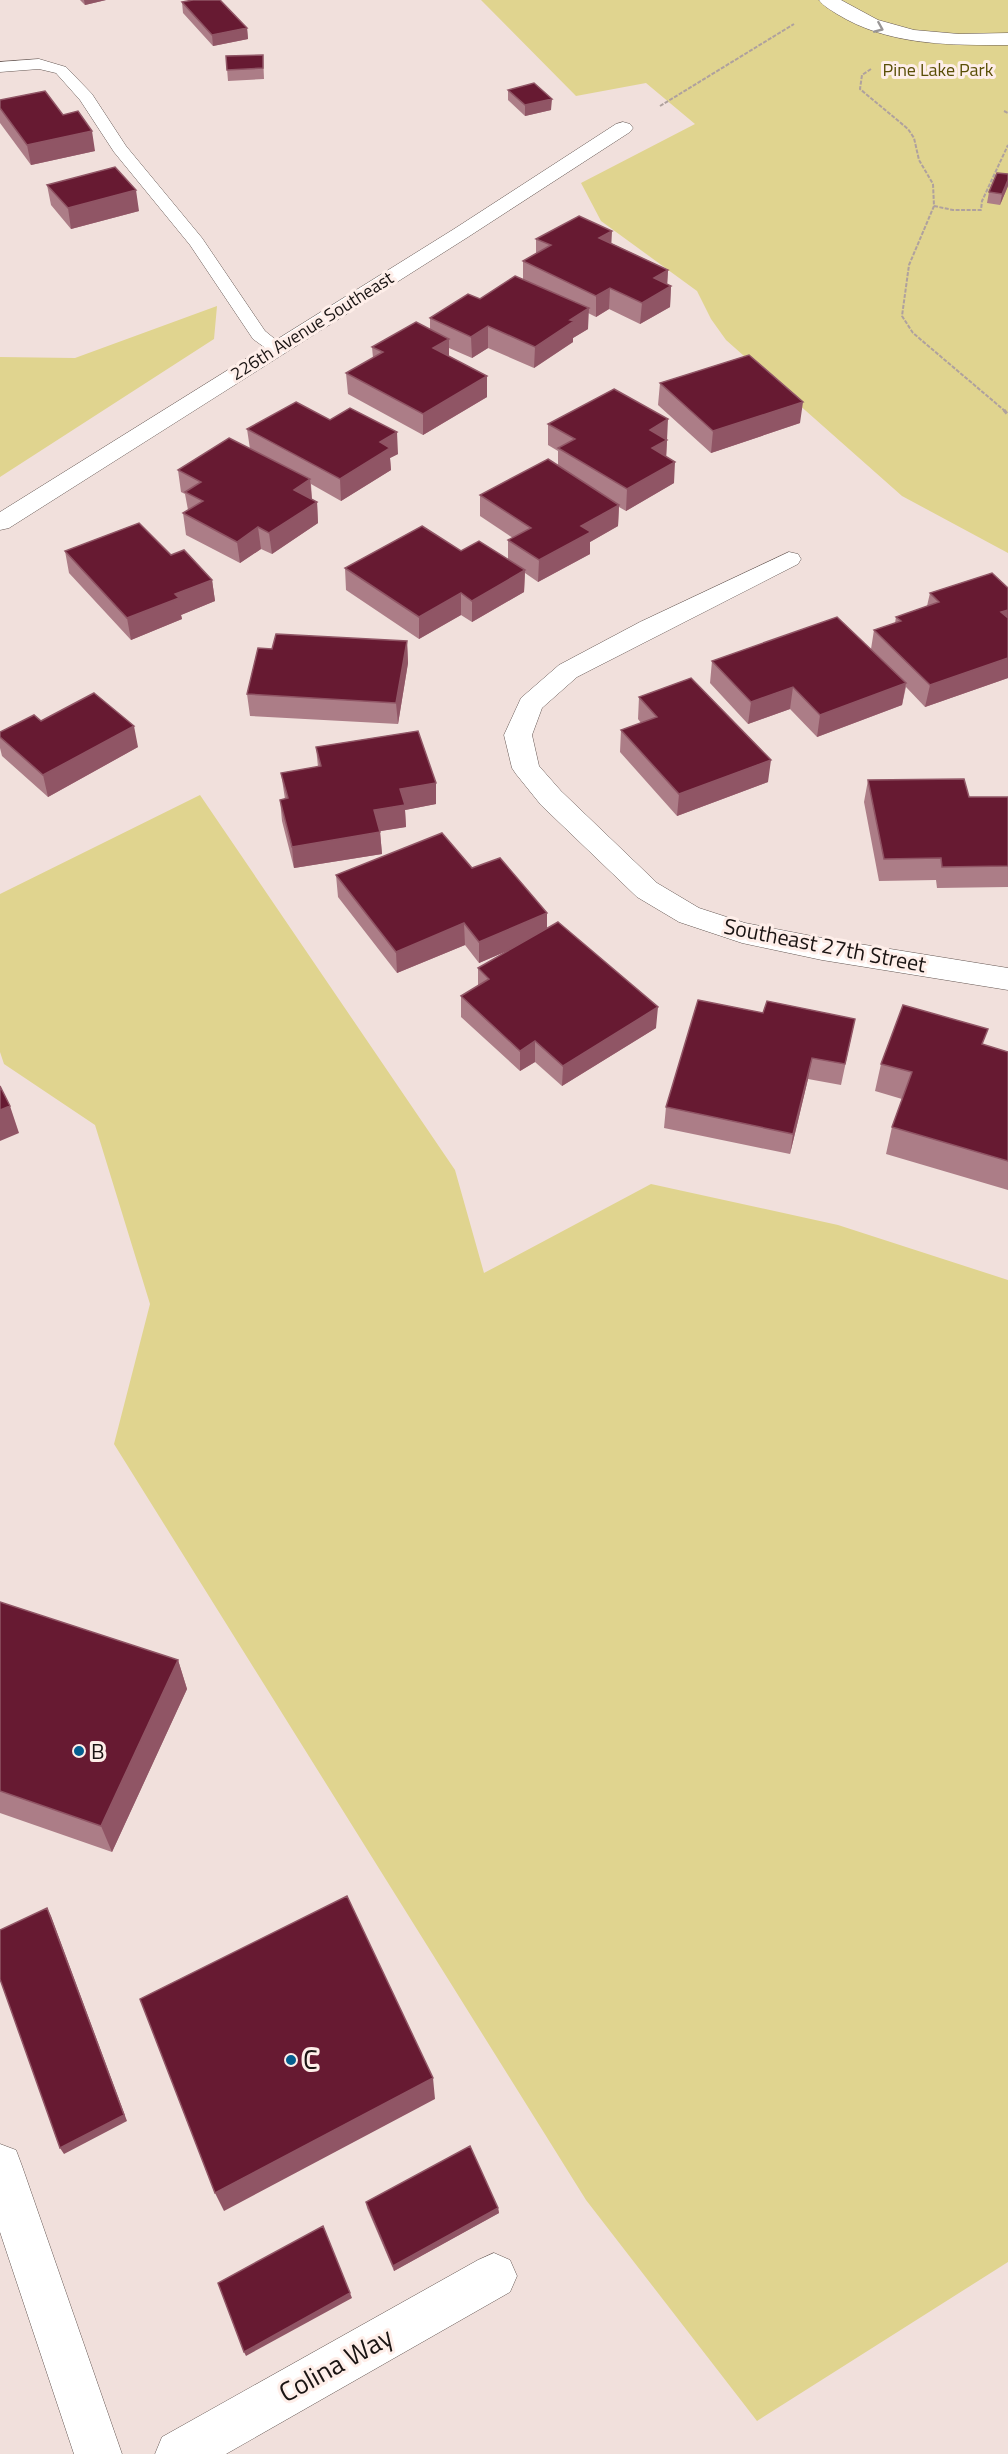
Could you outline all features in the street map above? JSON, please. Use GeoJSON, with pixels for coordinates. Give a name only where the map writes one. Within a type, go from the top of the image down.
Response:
{"type":"FeatureCollection","features":[{"type":"Feature","properties":{"kind":"street"},"geometry":{"type":"LineString","coordinates":[[830,1],[852,16],[889,32],[948,40],[1008,39]]}},
{"type":"Feature","properties":{"kind":"street","name":"226th Avenue Southeast"},"geometry":{"type":"LineString","coordinates":[[0,523],[623,128]]}},
{"type":"Feature","properties":{"kind":"street","name":"Southeast 27th Street"},"geometry":{"type":"LineString","coordinates":[[789,559],[568,671],[530,704],[518,735],[526,768],[551,798],[646,890],[689,915],[742,933],[822,949],[1008,979]]}},
{"type":"Feature","properties":{"kind":"street"},"geometry":{"type":"LineString","coordinates":[[0,2166],[98,2454]]}},
{"type":"Feature","properties":{"kind":"street","name":"Colina Way"},"geometry":{"type":"LineString","coordinates":[[179,2454],[494,2276]]}},
{"type":"Feature","properties":{"kind":"lane"},"geometry":{"type":"LineString","coordinates":[[0,68],[39,64],[61,70],[86,97],[120,150],[196,242],[259,335],[277,348]]}},
{"type":"Feature","properties":{"kind":"path"},"geometry":{"type":"LineString","coordinates":[[623,128],[830,1]]}},
{"type":"Feature","properties":{"kind":"path"},"geometry":{"type":"LineString","coordinates":[[948,40],[892,57],[862,75],[860,89],[908,129],[914,138],[919,160],[933,184],[934,206],[909,265],[902,316],[913,333],[1000,405],[1008,415]]}},
{"type":"Feature","properties":{"kind":"path"},"geometry":{"type":"LineString","coordinates":[[1004,111],[1008,114]]}},
{"type":"Feature","properties":{"kind":"path"},"geometry":{"type":"LineString","coordinates":[[934,206],[953,210],[981,210],[982,201],[1008,145]]}},
{"type":"Feature","properties":{"kind":"green space","name":"Pine Lake Park"},"geometry":{"type":"Polygon","coordinates":[[[481,0],[1008,0],[1008,553],[902,496],[726,340],[711,319],[697,291],[601,221],[581,183],[695,124],[646,83],[576,96],[481,0]]]}},
{"type":"Feature","properties":{"kind":"green space"},"geometry":{"type":"Polygon","coordinates":[[[217,306],[214,339],[0,477],[0,357],[75,358],[217,306]]]}},
{"type":"Feature","properties":{"kind":"green space"},"geometry":{"type":"Polygon","coordinates":[[[200,795],[455,1170],[484,1273],[651,1184],[838,1225],[1008,1280],[1008,2262],[757,2421],[586,2200],[114,1444],[150,1304],[95,1125],[4,1064],[0,1052],[0,894],[200,795]]]}},
{"type":"Feature","properties":{"kind":"building"},"geometry":{"type":"Polygon","coordinates":[[[220,0],[247,28],[212,35],[182,2],[220,0]]]}},
{"type":"Feature","properties":{"kind":"building"},"geometry":{"type":"Polygon","coordinates":[[[263,55],[263,68],[227,70],[226,56],[263,55]]]}},
{"type":"Feature","properties":{"kind":"building"},"geometry":{"type":"Polygon","coordinates":[[[534,83],[552,99],[525,105],[508,90],[534,83]]]}},
{"type":"Feature","properties":{"kind":"building"},"geometry":{"type":"Polygon","coordinates":[[[45,91],[63,115],[78,111],[92,131],[27,145],[0,108],[0,100],[45,91]]]}},
{"type":"Feature","properties":{"kind":"building"},"geometry":{"type":"Polygon","coordinates":[[[115,167],[136,190],[68,208],[47,185],[115,167]]]}},
{"type":"Feature","properties":{"kind":"building"},"geometry":{"type":"Polygon","coordinates":[[[997,173],[1008,174],[1002,194],[989,192],[997,173]]]}},
{"type":"Feature","properties":{"kind":"building"},"geometry":{"type":"Polygon","coordinates":[[[579,216],[612,231],[599,238],[668,270],[654,278],[671,286],[642,303],[610,288],[596,296],[523,261],[551,245],[536,239],[579,216]]]}},
{"type":"Feature","properties":{"kind":"building"},"geometry":{"type":"Polygon","coordinates":[[[515,276],[589,308],[535,347],[488,326],[471,337],[430,318],[468,294],[480,299],[515,276]]]}},
{"type":"Feature","properties":{"kind":"building"},"geometry":{"type":"Polygon","coordinates":[[[416,322],[449,339],[433,348],[487,376],[423,414],[346,373],[383,352],[372,347],[416,322]]]}},
{"type":"Feature","properties":{"kind":"building"},"geometry":{"type":"Polygon","coordinates":[[[749,355],[803,402],[713,431],[660,383],[749,355]]]}},
{"type":"Feature","properties":{"kind":"building"},"geometry":{"type":"Polygon","coordinates":[[[614,389],[668,419],[650,430],[667,440],[652,448],[675,462],[627,489],[558,448],[575,439],[548,424],[614,389]]]}},
{"type":"Feature","properties":{"kind":"building"},"geometry":{"type":"Polygon","coordinates":[[[296,402],[330,420],[350,408],[397,432],[380,442],[390,448],[340,479],[247,429],[296,402]]]}},
{"type":"Feature","properties":{"kind":"building"},"geometry":{"type":"Polygon","coordinates":[[[229,438],[310,479],[294,490],[317,502],[269,533],[258,527],[237,542],[183,513],[203,501],[185,492],[201,482],[178,470],[229,438]]]}},
{"type":"Feature","properties":{"kind":"building"},"geometry":{"type":"Polygon","coordinates":[[[548,459],[619,505],[581,526],[591,532],[539,560],[508,540],[531,528],[480,495],[548,459]]]}},
{"type":"Feature","properties":{"kind":"building"},"geometry":{"type":"Polygon","coordinates":[[[139,523],[171,555],[184,550],[212,580],[175,594],[179,598],[127,618],[65,551],[139,523]]]}},
{"type":"Feature","properties":{"kind":"building"},"geometry":{"type":"Polygon","coordinates":[[[422,526],[461,551],[479,541],[525,570],[472,601],[461,593],[419,617],[345,568],[422,526]]]}},
{"type":"Feature","properties":{"kind":"building"},"geometry":{"type":"Polygon","coordinates":[[[992,573],[1008,588],[1008,610],[1001,612],[1008,618],[1008,658],[930,685],[874,630],[901,621],[896,617],[939,602],[930,593],[992,573]]]}},
{"type":"Feature","properties":{"kind":"building"},"geometry":{"type":"Polygon","coordinates":[[[837,617],[906,683],[820,715],[793,687],[751,702],[712,661],[837,617]]]}},
{"type":"Feature","properties":{"kind":"building"},"geometry":{"type":"Polygon","coordinates":[[[276,634],[407,641],[396,703],[247,694],[258,648],[272,649],[276,634]]]}},
{"type":"Feature","properties":{"kind":"building"},"geometry":{"type":"Polygon","coordinates":[[[691,678],[771,760],[679,794],[621,730],[657,717],[639,697],[691,678]]]}},
{"type":"Feature","properties":{"kind":"building"},"geometry":{"type":"Polygon","coordinates":[[[94,693],[134,726],[43,775],[0,737],[0,732],[34,715],[41,721],[94,693]]]}},
{"type":"Feature","properties":{"kind":"building"},"geometry":{"type":"Polygon","coordinates":[[[418,731],[436,783],[400,789],[405,805],[374,810],[380,832],[292,847],[280,800],[288,798],[281,773],[321,766],[316,747],[418,731]]]}},
{"type":"Feature","properties":{"kind":"building"},"geometry":{"type":"Polygon","coordinates":[[[964,779],[969,797],[1008,797],[1008,866],[942,867],[941,858],[884,859],[868,780],[964,779]]]}},
{"type":"Feature","properties":{"kind":"building"},"geometry":{"type":"Polygon","coordinates":[[[442,833],[472,868],[500,858],[547,913],[479,942],[464,923],[396,952],[336,875],[442,833]]]}},
{"type":"Feature","properties":{"kind":"building"},"geometry":{"type":"Polygon","coordinates":[[[558,922],[658,1007],[563,1066],[535,1041],[520,1051],[461,996],[489,979],[478,968],[558,922]]]}},
{"type":"Feature","properties":{"kind":"building"},"geometry":{"type":"Polygon","coordinates":[[[698,1000],[763,1013],[767,1001],[855,1019],[845,1064],[812,1058],[793,1134],[666,1107],[698,1000]]]}},
{"type":"Feature","properties":{"kind":"building"},"geometry":{"type":"Polygon","coordinates":[[[903,1005],[988,1029],[982,1044],[1008,1052],[1008,1161],[892,1127],[912,1072],[881,1064],[903,1005]]]}},
{"type":"Feature","properties":{"kind":"building"},"geometry":{"type":"Polygon","coordinates":[[[0,1086],[10,1106],[0,1110],[0,1086]]]}},
{"type":"Feature","properties":{"kind":"building","name":"B"},"geometry":{"type":"Polygon","coordinates":[[[0,1602],[178,1660],[101,1826],[0,1791],[0,1602]]]}},
{"type":"Feature","properties":{"kind":"building","name":"C"},"geometry":{"type":"Polygon","coordinates":[[[347,1896],[433,2078],[215,2193],[140,1999],[347,1896]]]}},
{"type":"Feature","properties":{"kind":"building"},"geometry":{"type":"Polygon","coordinates":[[[47,1908],[124,2115],[60,2148],[0,1979],[0,1930],[47,1908]]]}},
{"type":"Feature","properties":{"kind":"building"},"geometry":{"type":"Polygon","coordinates":[[[470,2146],[498,2208],[393,2266],[366,2202],[470,2146]]]}},
{"type":"Feature","properties":{"kind":"building"},"geometry":{"type":"Polygon","coordinates":[[[323,2226],[350,2293],[244,2352],[218,2283],[323,2226]]]}},
{"type":"Feature","properties":{"kind":"place","name":"B"},"geometry":{"type":"Point","coordinates":[79,1751]}},
{"type":"Feature","properties":{"kind":"place","name":"C"},"geometry":{"type":"Point","coordinates":[291,2060]}}]}
